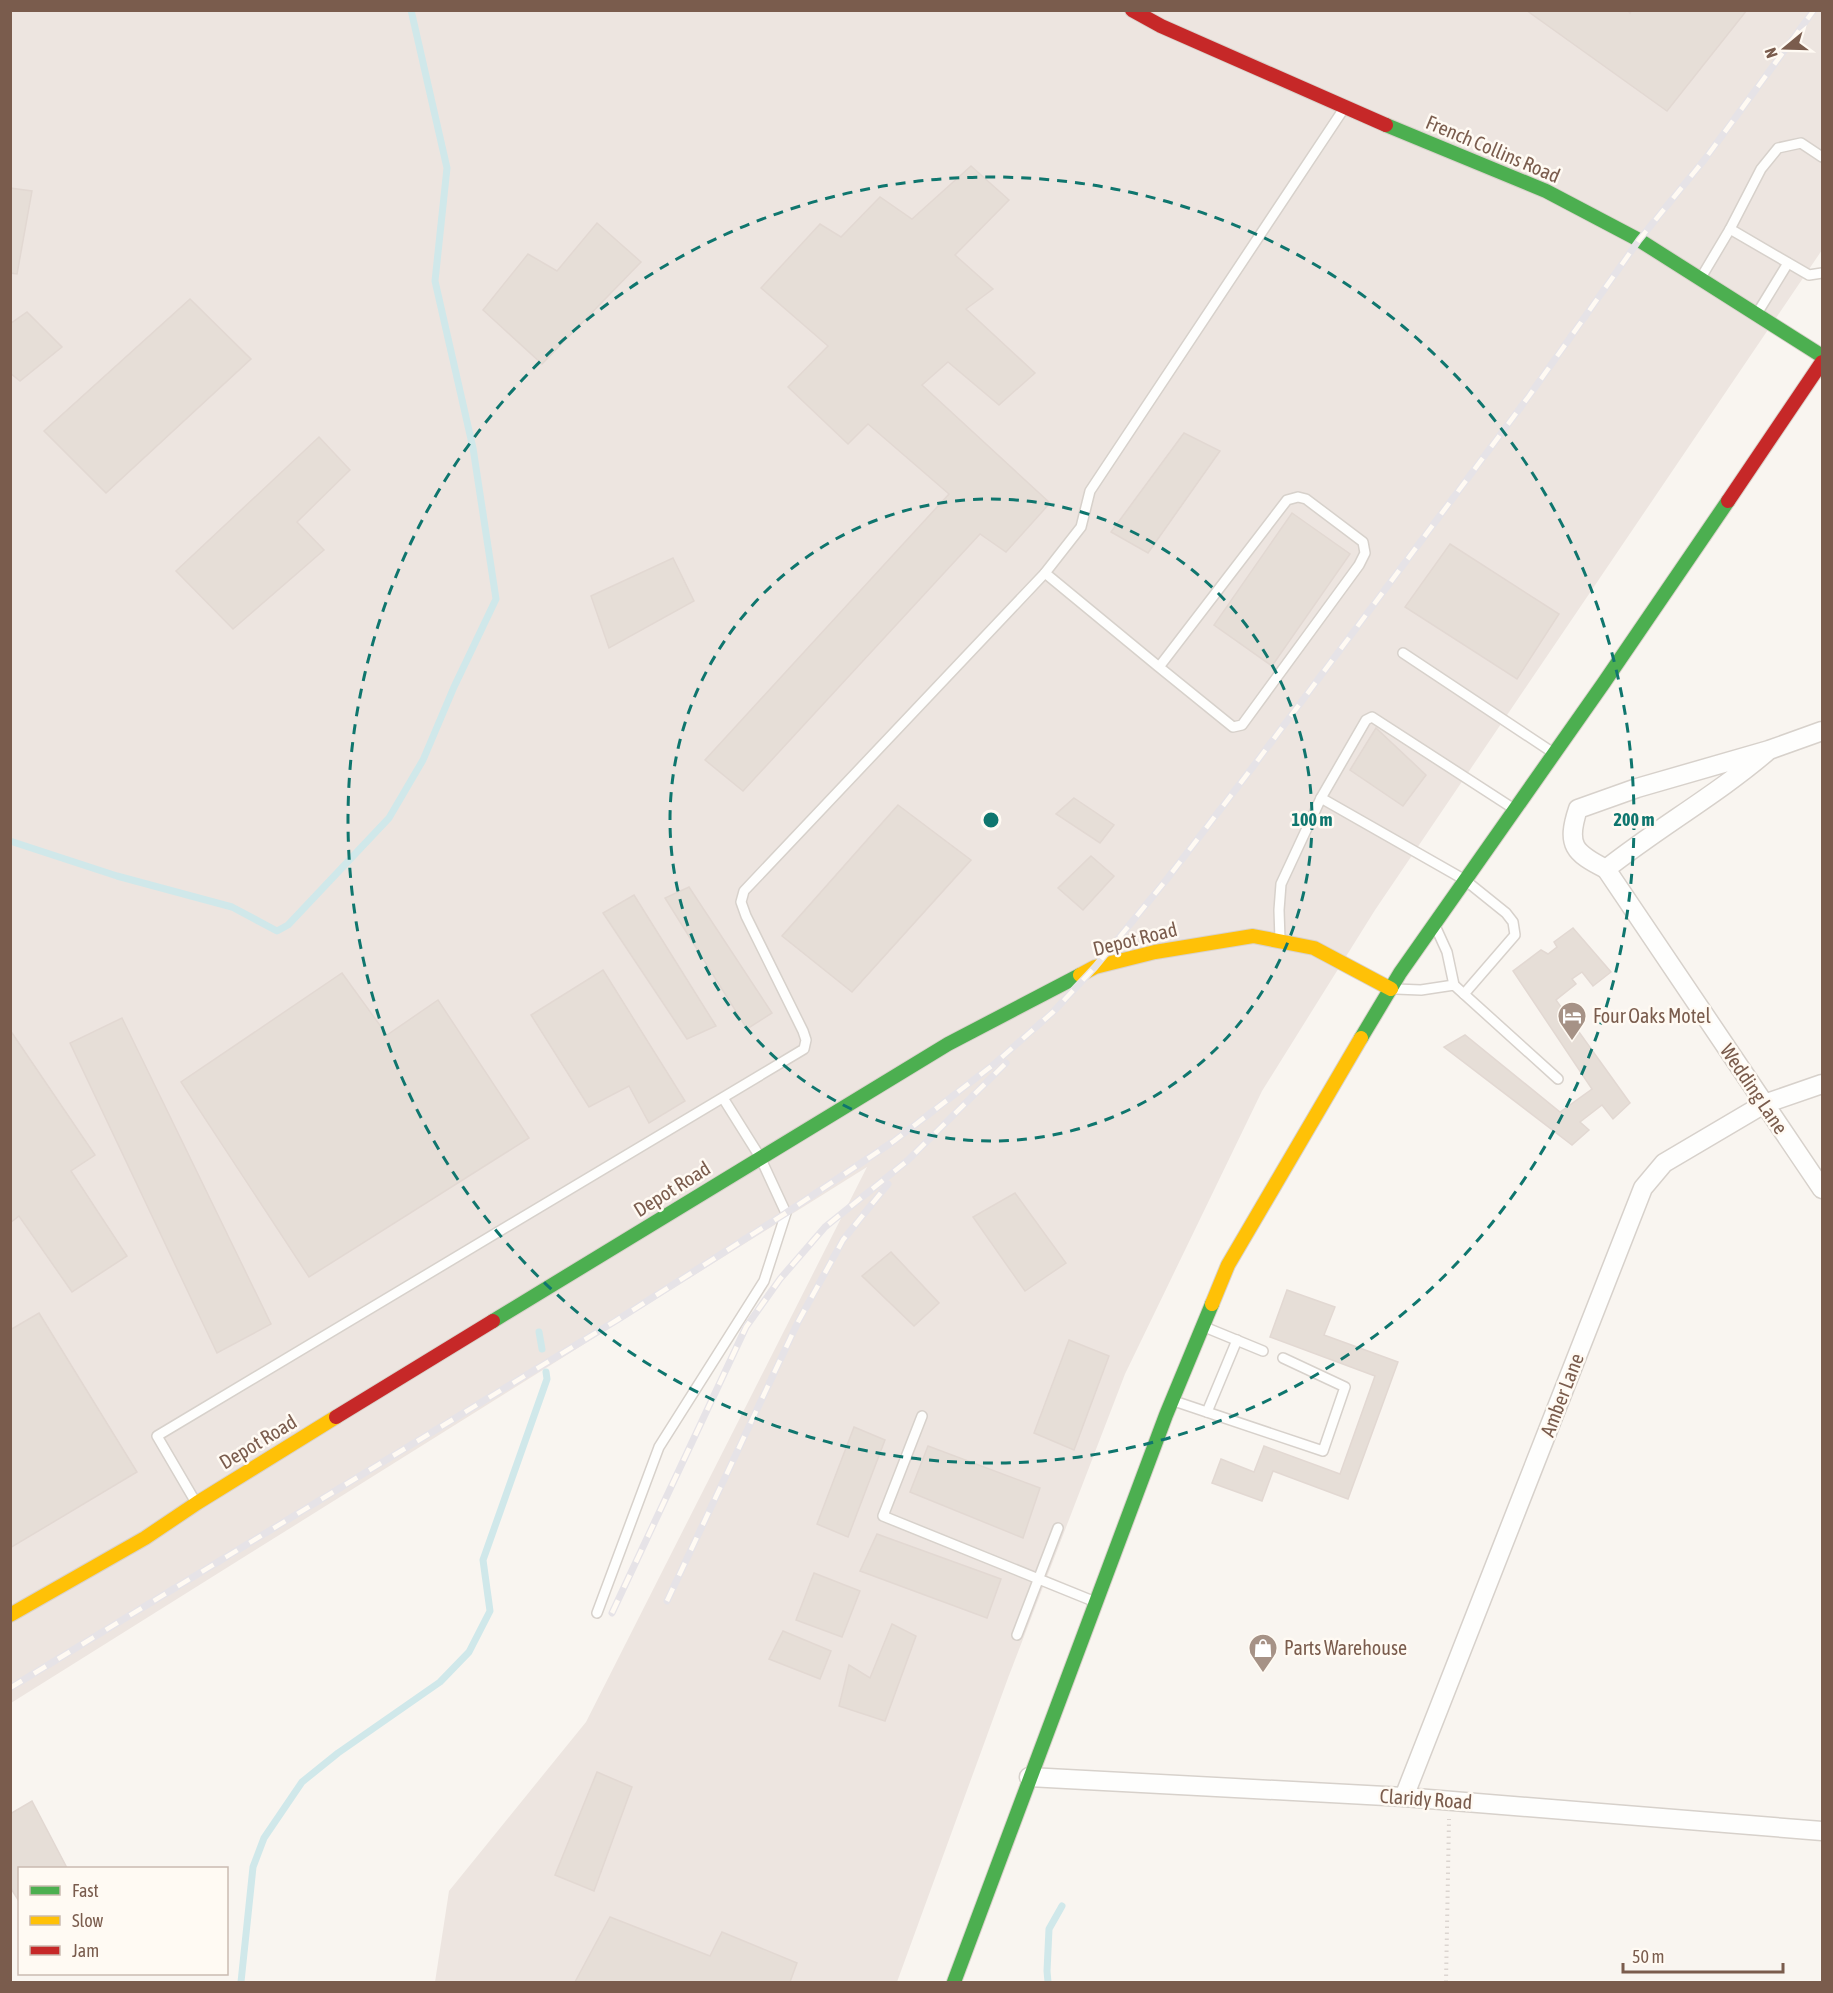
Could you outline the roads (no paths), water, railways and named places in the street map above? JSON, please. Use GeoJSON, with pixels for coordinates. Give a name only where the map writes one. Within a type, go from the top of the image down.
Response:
{"type":"FeatureCollection","features":[{"type":"Feature","properties":{"kind":"street","name":"French Collins Road"},"geometry":{"type":"LineString","coordinates":[[1132,10],[1161,26],[1344,108],[1546,191],[1639,240],[1822,356]]}},
{"type":"Feature","properties":{"kind":"street"},"geometry":{"type":"LineString","coordinates":[[954,1983],[1029,1777],[1172,1400],[1228,1265],[1315,1114],[1434,923],[1554,753],[1822,362]]}},
{"type":"Feature","properties":{"kind":"street"},"geometry":{"type":"LineString","coordinates":[[1769,750],[1746,771],[1636,845],[1606,869],[1589,861],[1574,846],[1571,829],[1578,809],[1636,788],[1769,750],[1822,731]]}},
{"type":"Feature","properties":{"kind":"street","name":"Wedding Lane"},"geometry":{"type":"LineString","coordinates":[[1606,869],[1667,956],[1822,1189]]}},
{"type":"Feature","properties":{"kind":"street","name":"Depot Road"},"geometry":{"type":"LineString","coordinates":[[10,1615],[145,1538],[196,1503],[948,1044],[1095,967],[1155,952],[1252,936],[1314,948],[1391,989]]}},
{"type":"Feature","properties":{"kind":"street","name":"Amber Lane"},"geometry":{"type":"LineString","coordinates":[[1404,1797],[1643,1188],[1664,1162],[1764,1104],[1822,1084]]}},
{"type":"Feature","properties":{"kind":"street","name":"Claridy Road"},"geometry":{"type":"LineString","coordinates":[[1029,1777],[1404,1797],[1822,1831]]}},
{"type":"Feature","properties":{"kind":"lane"},"geometry":{"type":"LineString","coordinates":[[196,1503],[157,1436],[804,1048],[806,1040],[746,916],[741,902],[744,891],[1045,573],[1081,527],[1090,491],[1344,108]]}},
{"type":"Feature","properties":{"kind":"lane"},"geometry":{"type":"LineString","coordinates":[[1700,279],[1730,229],[1761,169],[1778,148],[1801,143],[1822,157]]}},
{"type":"Feature","properties":{"kind":"lane"},"geometry":{"type":"LineString","coordinates":[[1730,229],[1809,275],[1822,273]]}},
{"type":"Feature","properties":{"kind":"lane"},"geometry":{"type":"LineString","coordinates":[[1756,314],[1788,263]]}},
{"type":"Feature","properties":{"kind":"lane"},"geometry":{"type":"LineString","coordinates":[[1045,573],[1159,667],[1233,727],[1242,725],[1359,565],[1365,553],[1363,542],[1306,499],[1298,496],[1287,500],[1159,667]]}},
{"type":"Feature","properties":{"kind":"lane"},"geometry":{"type":"LineString","coordinates":[[1403,653],[1554,753]]}},
{"type":"Feature","properties":{"kind":"lane"},"geometry":{"type":"LineString","coordinates":[[1280,941],[1278,910],[1281,884],[1321,798],[1366,720],[1372,717],[1515,809]]}},
{"type":"Feature","properties":{"kind":"lane"},"geometry":{"type":"LineString","coordinates":[[1321,798],[1465,880],[1506,913],[1513,922],[1515,935],[1464,994]]}},
{"type":"Feature","properties":{"kind":"lane"},"geometry":{"type":"LineString","coordinates":[[1434,923],[1447,952],[1454,985],[1558,1079]]}},
{"type":"Feature","properties":{"kind":"lane"},"geometry":{"type":"LineString","coordinates":[[1391,989],[1421,990],[1454,985]]}},
{"type":"Feature","properties":{"kind":"lane"},"geometry":{"type":"LineString","coordinates":[[597,1613],[659,1447],[764,1281],[786,1213],[760,1157],[723,1098]]}},
{"type":"Feature","properties":{"kind":"lane"},"geometry":{"type":"LineString","coordinates":[[1202,1326],[1263,1351]]}},
{"type":"Feature","properties":{"kind":"lane"},"geometry":{"type":"LineString","coordinates":[[1208,1412],[1237,1340]]}},
{"type":"Feature","properties":{"kind":"lane"},"geometry":{"type":"LineString","coordinates":[[1172,1400],[1323,1451],[1346,1387],[1283,1358]]}},
{"type":"Feature","properties":{"kind":"lane"},"geometry":{"type":"LineString","coordinates":[[922,1416],[883,1516],[1095,1602]]}},
{"type":"Feature","properties":{"kind":"lane"},"geometry":{"type":"LineString","coordinates":[[1017,1635],[1058,1528]]}},
{"type":"Feature","properties":{"kind":"waterway"},"geometry":{"type":"LineString","coordinates":[[10,841],[117,876],[232,907],[277,931],[288,925],[389,818],[423,760],[454,687],[496,599],[473,448],[435,281],[447,168],[411,10]]}},
{"type":"Feature","properties":{"kind":"waterway"},"geometry":{"type":"LineString","coordinates":[[539,1332],[542,1349]]}},
{"type":"Feature","properties":{"kind":"waterway"},"geometry":{"type":"LineString","coordinates":[[241,1982],[253,1867],[264,1838],[302,1782],[338,1753],[440,1682],[469,1652],[490,1611],[483,1560],[547,1379],[546,1372]]}},
{"type":"Feature","properties":{"kind":"waterway"},"geometry":{"type":"LineString","coordinates":[[1048,1982],[1049,1929],[1062,1906]]}},
{"type":"Feature","properties":{"kind":"railway"},"geometry":{"type":"LineString","coordinates":[[10,1688],[617,1320],[786,1213],[894,1141],[993,1065],[1053,1012],[1095,967],[1167,879],[1252,768],[1529,396],[1639,240],[1705,159],[1814,10]]}},
{"type":"Feature","properties":{"kind":"railway"},"geometry":{"type":"LineString","coordinates":[[612,1613],[746,1327],[780,1279],[825,1227],[907,1161],[1006,1063]]}},
{"type":"Feature","properties":{"kind":"railway"},"geometry":{"type":"LineString","coordinates":[[667,1601],[798,1322],[843,1240],[888,1184]]}},
{"type":"Feature","properties":{"kind":"place","name":"Four Oaks Motel"},"geometry":{"type":"Point","coordinates":[1572,1042]}},
{"type":"Feature","properties":{"kind":"place","name":"Parts Warehouse"},"geometry":{"type":"Point","coordinates":[1263,1674]}}]}
